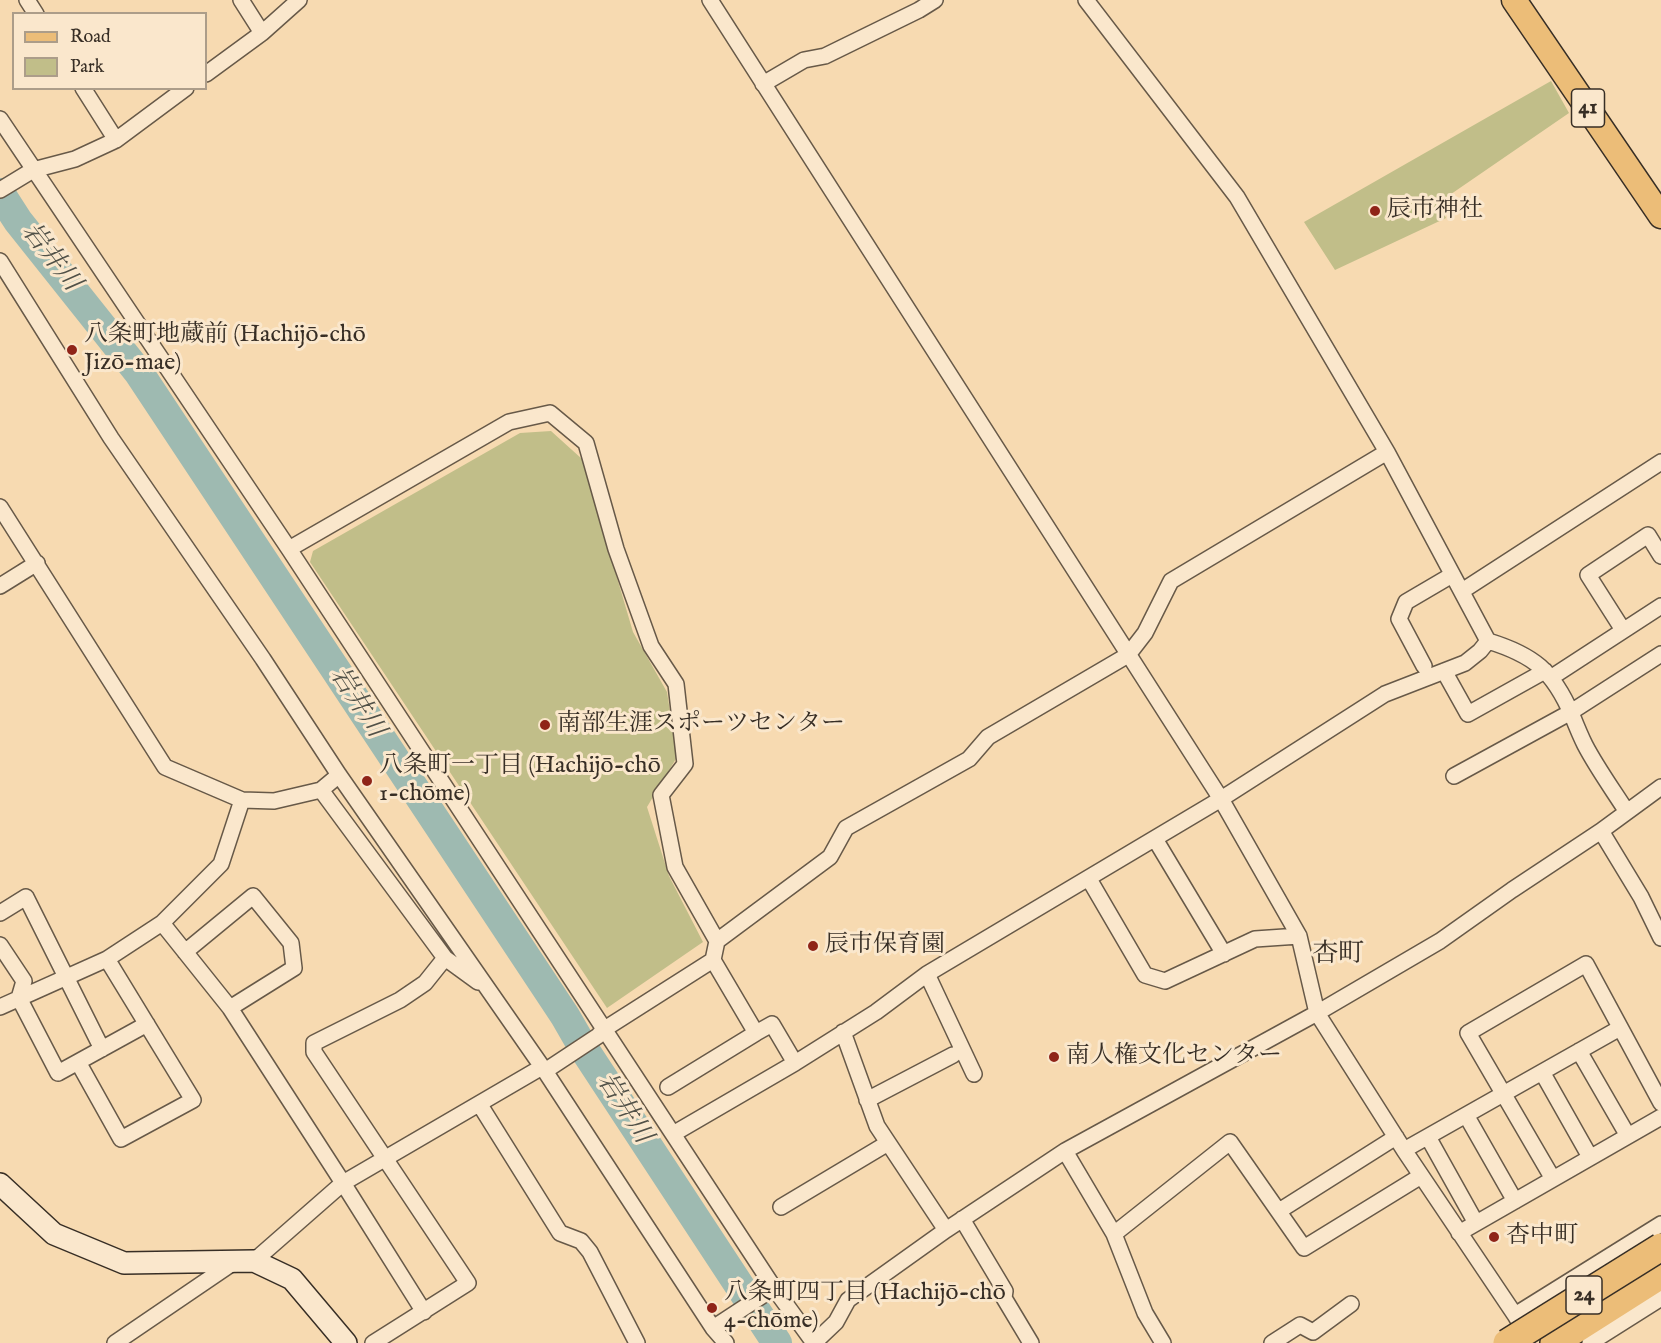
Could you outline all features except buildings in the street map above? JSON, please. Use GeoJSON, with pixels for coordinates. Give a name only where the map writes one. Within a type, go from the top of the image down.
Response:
{"type":"FeatureCollection","features":[{"type":"Feature","properties":{"kind":"highway","name":"24"},"geometry":{"type":"LineString","coordinates":[[1520,1341],[1661,1247]]}},
{"type":"Feature","properties":{"kind":"highway","name":"24"},"geometry":{"type":"LineString","coordinates":[[1554,1343],[1661,1275]]}},
{"type":"Feature","properties":{"kind":"main road","name":"41"},"geometry":{"type":"LineString","coordinates":[[1514,0],[1661,216]]}},
{"type":"Feature","properties":{"kind":"street"},"geometry":{"type":"LineString","coordinates":[[241,0],[262,33]]}},
{"type":"Feature","properties":{"kind":"street"},"geometry":{"type":"LineString","coordinates":[[207,73],[262,33],[299,0]]}},
{"type":"Feature","properties":{"kind":"street"},"geometry":{"type":"LineString","coordinates":[[710,0],[1221,799],[1299,936],[1317,1013],[1400,1144],[1515,1315],[1520,1341]]}},
{"type":"Feature","properties":{"kind":"street"},"geometry":{"type":"LineString","coordinates":[[763,84],[804,60],[825,56],[935,0]]}},
{"type":"Feature","properties":{"kind":"street"},"geometry":{"type":"LineString","coordinates":[[1089,1],[1238,197],[1387,452],[1488,641],[1514,649],[1536,662],[1549,674],[1571,712],[1585,745],[1627,812]]}},
{"type":"Feature","properties":{"kind":"street"},"geometry":{"type":"LineString","coordinates":[[85,90],[116,140]]}},
{"type":"Feature","properties":{"kind":"street"},"geometry":{"type":"LineString","coordinates":[[0,190],[30,172],[75,159],[116,140],[183,90]]}},
{"type":"Feature","properties":{"kind":"street"},"geometry":{"type":"LineString","coordinates":[[0,119],[30,172],[289,549],[601,1033],[673,1134],[770,1291],[814,1343],[836,1322],[848,1300],[962,1219],[1065,1151],[1317,1013],[1440,941],[1661,787]]}},
{"type":"Feature","properties":{"kind":"street"},"geometry":{"type":"LineString","coordinates":[[0,261],[111,438],[256,649],[339,775],[546,1068],[718,1325],[726,1343]]}},
{"type":"Feature","properties":{"kind":"street"},"geometry":{"type":"LineString","coordinates":[[289,549],[509,422],[550,413],[586,443],[616,549],[651,646],[676,684],[685,764],[661,795],[675,867],[717,941],[713,960],[756,1033]]}},
{"type":"Feature","properties":{"kind":"street"},"geometry":{"type":"LineString","coordinates":[[717,941],[830,857],[846,828],[969,759],[988,737],[1128,655],[1145,633],[1171,580],[1387,452]]}},
{"type":"Feature","properties":{"kind":"street"},"geometry":{"type":"LineString","coordinates":[[1462,591],[1661,462]]}},
{"type":"Feature","properties":{"kind":"street"},"geometry":{"type":"LineString","coordinates":[[0,507],[165,767],[242,800],[274,801],[321,790],[339,775]]}},
{"type":"Feature","properties":{"kind":"street"},"geometry":{"type":"LineString","coordinates":[[1623,630],[1588,575],[1648,535],[1661,556]]}},
{"type":"Feature","properties":{"kind":"street"},"geometry":{"type":"LineString","coordinates":[[0,586],[36,563]]}},
{"type":"Feature","properties":{"kind":"street"},"geometry":{"type":"LineString","coordinates":[[1424,666],[1399,618],[1407,602],[1452,575]]}},
{"type":"Feature","properties":{"kind":"street"},"geometry":{"type":"LineString","coordinates":[[1444,671],[1468,714],[1549,674],[1661,606]]}},
{"type":"Feature","properties":{"kind":"street"},"geometry":{"type":"LineString","coordinates":[[673,1134],[795,1063],[876,1012],[927,974],[1221,799],[1385,694],[1465,663],[1488,641]]}},
{"type":"Feature","properties":{"kind":"street"},"geometry":{"type":"LineString","coordinates":[[1454,776],[1571,712],[1661,654]]}},
{"type":"Feature","properties":{"kind":"street"},"geometry":{"type":"LineString","coordinates":[[321,790],[445,958],[488,988]]}},
{"type":"Feature","properties":{"kind":"street"},"geometry":{"type":"LineString","coordinates":[[0,1007],[107,959],[162,923],[221,864],[242,800]]}},
{"type":"Feature","properties":{"kind":"street"},"geometry":{"type":"LineString","coordinates":[[1601,831],[1641,897],[1661,938]]}},
{"type":"Feature","properties":{"kind":"street"},"geometry":{"type":"LineString","coordinates":[[1155,839],[1224,954]]}},
{"type":"Feature","properties":{"kind":"street"},"geometry":{"type":"LineString","coordinates":[[1089,879],[1145,975],[1165,981],[1255,939],[1299,936]]}},
{"type":"Feature","properties":{"kind":"street"},"geometry":{"type":"LineString","coordinates":[[184,952],[253,896],[291,943],[294,968],[230,1008]]}},
{"type":"Feature","properties":{"kind":"street"},"geometry":{"type":"LineString","coordinates":[[0,913],[26,897],[102,1049]]}},
{"type":"Feature","properties":{"kind":"street"},"geometry":{"type":"LineString","coordinates":[[162,923],[230,1008],[424,1312]]}},
{"type":"Feature","properties":{"kind":"street"},"geometry":{"type":"LineString","coordinates":[[0,945],[24,981],[19,998],[58,1073],[147,1024]]}},
{"type":"Feature","properties":{"kind":"street"},"geometry":{"type":"LineString","coordinates":[[373,1343],[468,1282],[314,1052],[314,1043],[400,1000],[424,983],[445,958]]}},
{"type":"Feature","properties":{"kind":"street"},"geometry":{"type":"LineString","coordinates":[[78,1062],[121,1139],[193,1100],[107,959]]}},
{"type":"Feature","properties":{"kind":"street"},"geometry":{"type":"LineString","coordinates":[[115,1343],[244,1261],[343,1183],[546,1068],[713,960]]}},
{"type":"Feature","properties":{"kind":"street"},"geometry":{"type":"LineString","coordinates":[[1552,1179],[1468,1033],[1586,964],[1661,1103]]}},
{"type":"Feature","properties":{"kind":"street"},"geometry":{"type":"LineString","coordinates":[[927,974],[974,1074]]}},
{"type":"Feature","properties":{"kind":"street"},"geometry":{"type":"LineString","coordinates":[[668,1087],[772,1024],[795,1063]]}},
{"type":"Feature","properties":{"kind":"street"},"geometry":{"type":"LineString","coordinates":[[1279,1211],[1400,1144],[1428,1137],[1620,1028]]}},
{"type":"Feature","properties":{"kind":"street"},"geometry":{"type":"LineString","coordinates":[[843,1032],[877,1126],[946,1230]]}},
{"type":"Feature","properties":{"kind":"street"},"geometry":{"type":"LineString","coordinates":[[1579,1051],[1628,1136]]}},
{"type":"Feature","properties":{"kind":"street"},"geometry":{"type":"LineString","coordinates":[[867,1100],[953,1055]]}},
{"type":"Feature","properties":{"kind":"street"},"geometry":{"type":"LineString","coordinates":[[1542,1072],[1590,1157]]}},
{"type":"Feature","properties":{"kind":"street"},"geometry":{"type":"LineString","coordinates":[[480,1105],[560,1233],[580,1241],[590,1252],[637,1343]]}},
{"type":"Feature","properties":{"kind":"street"},"geometry":{"type":"LineString","coordinates":[[1466,1115],[1515,1201]]}},
{"type":"Feature","properties":{"kind":"street"},"geometry":{"type":"LineString","coordinates":[[1459,1233],[1661,1117]]}},
{"type":"Feature","properties":{"kind":"street"},"geometry":{"type":"LineString","coordinates":[[1428,1137],[1476,1223]]}},
{"type":"Feature","properties":{"kind":"street"},"geometry":{"type":"LineString","coordinates":[[1114,1234],[1230,1142],[1304,1248],[1421,1176]]}},
{"type":"Feature","properties":{"kind":"street"},"geometry":{"type":"LineString","coordinates":[[781,1207],[888,1143]]}},
{"type":"Feature","properties":{"kind":"street"},"geometry":{"type":"LineString","coordinates":[[1065,1151],[1114,1234],[1145,1313],[1163,1343]]}},
{"type":"Feature","properties":{"kind":"street"},"geometry":{"type":"LineString","coordinates":[[0,1184],[54,1234],[124,1263],[244,1261],[292,1279],[346,1343]]}},
{"type":"Feature","properties":{"kind":"street"},"geometry":{"type":"LineString","coordinates":[[962,1219],[1005,1291],[1004,1298],[1031,1343]]}},
{"type":"Feature","properties":{"kind":"street"},"geometry":{"type":"LineString","coordinates":[[1515,1315],[1661,1224]]}},
{"type":"Feature","properties":{"kind":"street"},"geometry":{"type":"LineString","coordinates":[[718,1325],[770,1291]]}},
{"type":"Feature","properties":{"kind":"street"},"geometry":{"type":"LineString","coordinates":[[1590,1343],[1661,1298]]}},
{"type":"Feature","properties":{"kind":"street"},"geometry":{"type":"LineString","coordinates":[[1272,1343],[1300,1325],[1313,1332],[1351,1304]]}},
{"type":"Feature","properties":{"kind":"green space"},"geometry":{"type":"Polygon","coordinates":[[[1551,81],[1569,113],[1438,203],[1446,218],[1335,270],[1304,222],[1551,81]]]}},
{"type":"Feature","properties":{"kind":"green space","name":"南部生涯スポーツセンター"},"geometry":{"type":"Polygon","coordinates":[[[551,431],[582,459],[633,632],[667,692],[677,757],[647,807],[669,876],[703,942],[607,1008],[310,562],[313,551],[520,433],[551,431]]]}},
{"type":"Feature","properties":{"kind":"waterway","name":"岩井川"},"geometry":{"type":"LineString","coordinates":[[0,193],[18,221],[139,373],[565,1016],[584,1049],[777,1343]]}},
{"type":"Feature","properties":{"kind":"place","name":"辰市神社"},"geometry":{"type":"Point","coordinates":[1375,211]}},
{"type":"Feature","properties":{"kind":"place","name":"八条町地蔵前 (Hachijō-chō Jizō-mae)"},"geometry":{"type":"Point","coordinates":[72,350]}},
{"type":"Feature","properties":{"kind":"place","name":"南部生涯スポーツセンター"},"geometry":{"type":"Point","coordinates":[545,725]}},
{"type":"Feature","properties":{"kind":"place","name":"八条町一丁目 (Hachijō-chō 1-chōme)"},"geometry":{"type":"Point","coordinates":[367,781]}},
{"type":"Feature","properties":{"kind":"place","name":"辰市保育園"},"geometry":{"type":"Point","coordinates":[813,946]}},
{"type":"Feature","properties":{"kind":"place","name":"南人権文化センター"},"geometry":{"type":"Point","coordinates":[1054,1057]}},
{"type":"Feature","properties":{"kind":"place","name":"杏中町"},"geometry":{"type":"Point","coordinates":[1494,1237]}},
{"type":"Feature","properties":{"kind":"place","name":"八条町四丁目 (Hachijō-chō 4-chōme)"},"geometry":{"type":"Point","coordinates":[712,1308]}},
{"type":"Feature","properties":{"kind":"district","name":"杏町"},"geometry":{"type":"Point","coordinates":[1338,956]}}]}
